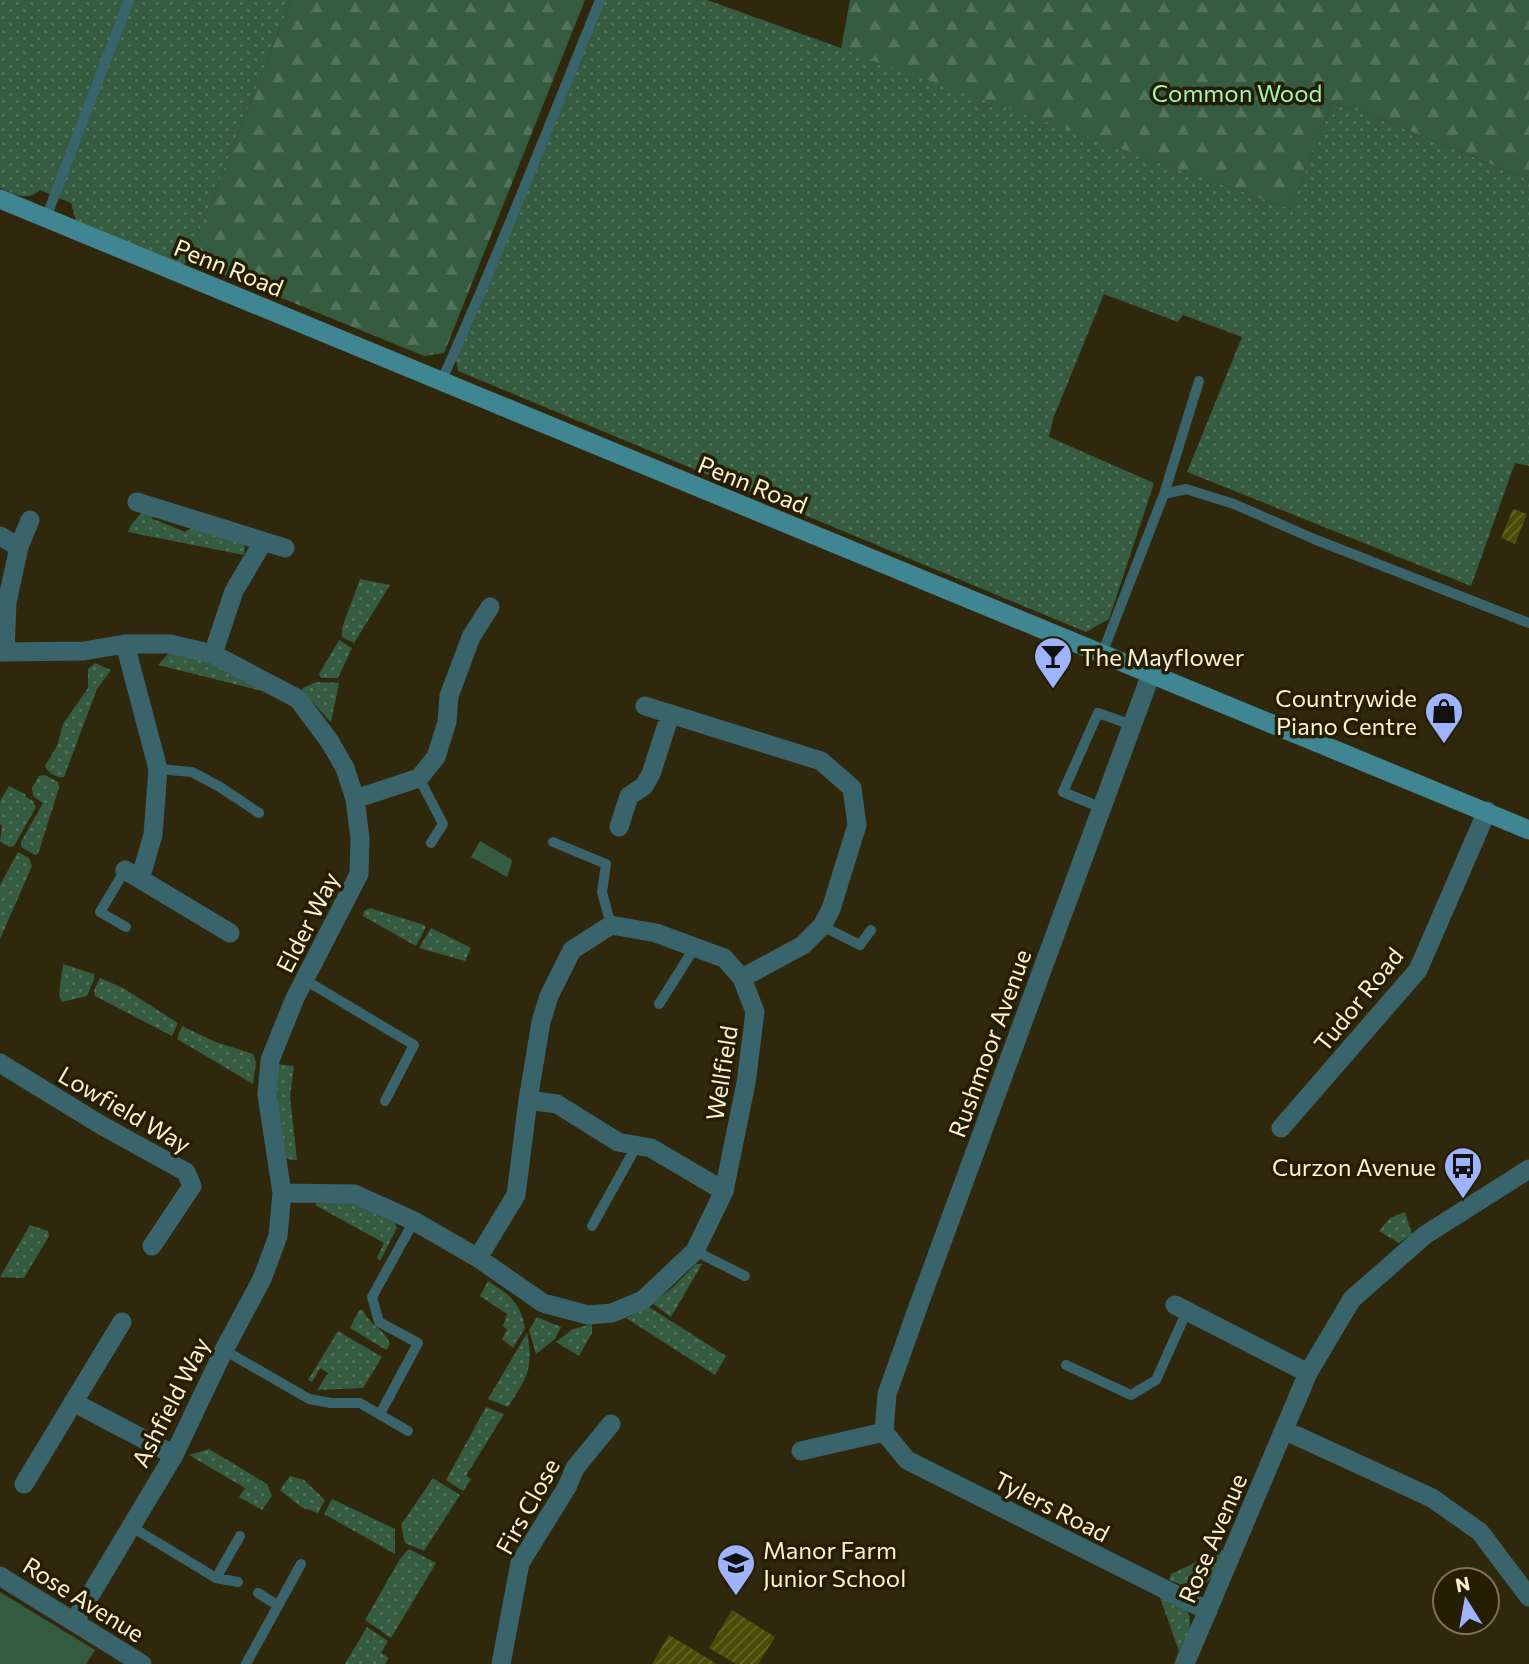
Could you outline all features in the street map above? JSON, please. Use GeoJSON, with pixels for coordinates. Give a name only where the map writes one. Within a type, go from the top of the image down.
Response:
{"type":"FeatureCollection","features":[{"type":"Feature","properties":{"kind":"main road","name":"Penn Road"},"geometry":{"type":"LineString","coordinates":[[0,199],[1529,830]]}},
{"type":"Feature","properties":{"kind":"street"},"geometry":{"type":"LineString","coordinates":[[137,502],[285,548]]}},
{"type":"Feature","properties":{"kind":"street"},"geometry":{"type":"LineString","coordinates":[[2,652],[7,602],[19,547],[30,520]]}},
{"type":"Feature","properties":{"kind":"street"},"geometry":{"type":"LineString","coordinates":[[0,536],[19,547]]}},
{"type":"Feature","properties":{"kind":"street"},"geometry":{"type":"LineString","coordinates":[[213,654],[234,592],[263,542]]}},
{"type":"Feature","properties":{"kind":"street"},"geometry":{"type":"LineString","coordinates":[[355,799],[419,778],[436,757],[447,722],[449,696],[471,637],[490,607]]}},
{"type":"Feature","properties":{"kind":"street"},"geometry":{"type":"LineString","coordinates":[[125,644],[158,769],[153,835],[132,875],[230,933]]}},
{"type":"Feature","properties":{"kind":"street","name":"Elder Way"},"geometry":{"type":"LineString","coordinates":[[2,652],[85,651],[125,644],[170,644],[213,654],[298,699],[330,742],[345,768],[355,799],[360,838],[359,874],[305,980],[270,1060],[268,1105],[282,1193]]}},
{"type":"Feature","properties":{"kind":"street","name":"Rushmoor Avenue"},"geometry":{"type":"LineString","coordinates":[[884,1432],[887,1394],[891,1382],[1151,674]]}},
{"type":"Feature","properties":{"kind":"street"},"geometry":{"type":"LineString","coordinates":[[645,706],[821,761],[852,788],[857,825],[831,909],[822,926],[803,945],[742,978]]}},
{"type":"Feature","properties":{"kind":"street"},"geometry":{"type":"LineString","coordinates":[[619,827],[629,796],[644,786],[651,774],[670,715]]}},
{"type":"Feature","properties":{"kind":"street","name":"Tudor Road"},"geometry":{"type":"LineString","coordinates":[[1281,1128],[1418,970],[1487,811]]}},
{"type":"Feature","properties":{"kind":"street"},"geometry":{"type":"LineString","coordinates":[[478,1258],[516,1195],[528,1100],[541,1022],[549,996],[572,950],[611,925]]}},
{"type":"Feature","properties":{"kind":"street","name":"Wellfield"},"geometry":{"type":"LineString","coordinates":[[282,1193],[354,1194],[414,1221],[478,1258],[543,1303],[588,1315],[612,1313],[643,1300],[695,1251],[724,1191],[746,1083],[755,1012],[742,978],[724,958],[656,933],[611,925]]}},
{"type":"Feature","properties":{"kind":"street","name":"Lowfield Way"},"geometry":{"type":"LineString","coordinates":[[0,1063],[100,1125],[186,1172],[192,1186],[152,1246]]}},
{"type":"Feature","properties":{"kind":"street"},"geometry":{"type":"LineString","coordinates":[[528,1100],[557,1104],[618,1142],[651,1148],[724,1191]]}},
{"type":"Feature","properties":{"kind":"street"},"geometry":{"type":"LineString","coordinates":[[1529,1169],[1425,1235],[1352,1299],[1308,1373],[1284,1430],[1432,1498],[1480,1532],[1529,1597]]}},
{"type":"Feature","properties":{"kind":"street","name":"Ashfield Way"},"geometry":{"type":"LineString","coordinates":[[74,1622],[174,1455],[224,1350],[262,1279],[278,1236],[282,1193]]}},
{"type":"Feature","properties":{"kind":"street"},"geometry":{"type":"LineString","coordinates":[[1181,1308],[1308,1373]]}},
{"type":"Feature","properties":{"kind":"street"},"geometry":{"type":"LineString","coordinates":[[24,1484],[122,1322]]}},
{"type":"Feature","properties":{"kind":"street"},"geometry":{"type":"LineString","coordinates":[[73,1402],[174,1455]]}},
{"type":"Feature","properties":{"kind":"street","name":"Firs Close"},"geometry":{"type":"LineString","coordinates":[[501,1664],[520,1563],[567,1487],[575,1468],[611,1424]]}},
{"type":"Feature","properties":{"kind":"street","name":"Rose Avenue"},"geometry":{"type":"LineString","coordinates":[[1185,1664],[1284,1430]]}},
{"type":"Feature","properties":{"kind":"street"},"geometry":{"type":"LineString","coordinates":[[801,1451],[884,1432]]}},
{"type":"Feature","properties":{"kind":"street","name":"Tylers Road"},"geometry":{"type":"LineString","coordinates":[[884,1432],[907,1460],[1208,1611]]}},
{"type":"Feature","properties":{"kind":"street","name":"Rose Avenue"},"geometry":{"type":"LineString","coordinates":[[0,1576],[142,1664]]}},
{"type":"Feature","properties":{"kind":"lane"},"geometry":{"type":"LineString","coordinates":[[46,218],[129,0]]}},
{"type":"Feature","properties":{"kind":"lane"},"geometry":{"type":"LineString","coordinates":[[441,382],[520,201],[600,0]]}},
{"type":"Feature","properties":{"kind":"lane"},"geometry":{"type":"LineString","coordinates":[[1101,654],[1164,494],[1199,381]]}},
{"type":"Feature","properties":{"kind":"lane"},"geometry":{"type":"LineString","coordinates":[[1164,494],[1186,489],[1234,505],[1529,623]]}},
{"type":"Feature","properties":{"kind":"lane"},"geometry":{"type":"LineString","coordinates":[[1102,808],[1063,792],[1098,713],[1132,724]]}},
{"type":"Feature","properties":{"kind":"lane"},"geometry":{"type":"LineString","coordinates":[[158,769],[192,772],[259,813]]}},
{"type":"Feature","properties":{"kind":"lane"},"geometry":{"type":"LineString","coordinates":[[419,778],[443,824],[431,843]]}},
{"type":"Feature","properties":{"kind":"lane"},"geometry":{"type":"LineString","coordinates":[[553,842],[606,864],[602,892],[611,925]]}},
{"type":"Feature","properties":{"kind":"lane"},"geometry":{"type":"LineString","coordinates":[[126,927],[100,912],[132,875]]}},
{"type":"Feature","properties":{"kind":"lane"},"geometry":{"type":"LineString","coordinates":[[822,926],[860,945],[871,930]]}},
{"type":"Feature","properties":{"kind":"lane"},"geometry":{"type":"LineString","coordinates":[[659,1004],[695,947]]}},
{"type":"Feature","properties":{"kind":"lane"},"geometry":{"type":"LineString","coordinates":[[305,980],[414,1045],[385,1101]]}},
{"type":"Feature","properties":{"kind":"lane"},"geometry":{"type":"LineString","coordinates":[[592,1226],[636,1147]]}},
{"type":"Feature","properties":{"kind":"lane"},"geometry":{"type":"LineString","coordinates":[[380,1414],[418,1343],[379,1322],[372,1297],[414,1221]]}},
{"type":"Feature","properties":{"kind":"lane"},"geometry":{"type":"LineString","coordinates":[[695,1251],[745,1276]]}},
{"type":"Feature","properties":{"kind":"lane"},"geometry":{"type":"LineString","coordinates":[[1066,1364],[1131,1395],[1156,1380],[1181,1308]]}},
{"type":"Feature","properties":{"kind":"lane"},"geometry":{"type":"LineString","coordinates":[[224,1350],[309,1399],[331,1403],[360,1403],[408,1431]]}},
{"type":"Feature","properties":{"kind":"lane"},"geometry":{"type":"LineString","coordinates":[[130,1526],[216,1578],[238,1582]]}},
{"type":"Feature","properties":{"kind":"lane"},"geometry":{"type":"LineString","coordinates":[[216,1578],[240,1536]]}},
{"type":"Feature","properties":{"kind":"lane"},"geometry":{"type":"LineString","coordinates":[[246,1664],[301,1564]]}},
{"type":"Feature","properties":{"kind":"lane"},"geometry":{"type":"LineString","coordinates":[[258,1593],[278,1605]]}},
{"type":"Feature","properties":{"kind":"green space"},"geometry":{"type":"Polygon","coordinates":[[[0,0],[291,0],[188,260],[183,265],[76,221],[71,203],[40,190],[25,196],[0,188],[0,0]]]}},
{"type":"Feature","properties":{"kind":"green space"},"geometry":{"type":"Polygon","coordinates":[[[291,0],[585,0],[444,353],[424,356],[188,260],[291,0]]]}},
{"type":"Feature","properties":{"kind":"green space"},"geometry":{"type":"Polygon","coordinates":[[[597,0],[707,0],[1291,209],[1332,103],[1369,114],[1529,180],[1529,466],[1515,463],[1471,586],[1187,472],[1242,337],[1183,315],[1178,322],[1104,294],[1053,419],[1049,437],[1154,483],[1109,619],[1086,632],[458,371],[455,354],[597,0]]]}},
{"type":"Feature","properties":{"kind":"green space","name":"Common Wood"},"geometry":{"type":"Polygon","coordinates":[[[850,0],[1529,0],[1529,180],[1369,114],[1332,103],[1291,209],[841,49],[850,0]]]}},
{"type":"Feature","properties":{"kind":"green space"},"geometry":{"type":"Polygon","coordinates":[[[148,511],[153,519],[185,532],[191,528],[239,540],[245,547],[244,555],[128,532],[142,512],[148,511]]]}},
{"type":"Feature","properties":{"kind":"green space"},"geometry":{"type":"Polygon","coordinates":[[[360,579],[390,585],[354,643],[342,637],[342,628],[360,579]]]}},
{"type":"Feature","properties":{"kind":"green space"},"geometry":{"type":"Polygon","coordinates":[[[339,640],[352,648],[338,678],[321,678],[319,674],[339,640]]]}},
{"type":"Feature","properties":{"kind":"green space"},"geometry":{"type":"Polygon","coordinates":[[[171,651],[214,661],[266,692],[158,665],[171,651]]]}},
{"type":"Feature","properties":{"kind":"green space"},"geometry":{"type":"Polygon","coordinates":[[[95,663],[111,670],[97,689],[64,777],[55,776],[45,766],[57,746],[63,724],[88,688],[88,669],[95,663]]]}},
{"type":"Feature","properties":{"kind":"green space"},"geometry":{"type":"Polygon","coordinates":[[[316,682],[339,683],[331,722],[302,691],[316,682]]]}},
{"type":"Feature","properties":{"kind":"green space"},"geometry":{"type":"Polygon","coordinates":[[[45,775],[58,782],[59,788],[38,854],[35,855],[21,847],[21,842],[43,803],[33,796],[32,788],[39,776],[45,775]]]}},
{"type":"Feature","properties":{"kind":"green space"},"geometry":{"type":"Polygon","coordinates":[[[9,786],[25,794],[36,807],[14,846],[9,847],[0,841],[0,801],[9,786]]]}},
{"type":"Feature","properties":{"kind":"green space"},"geometry":{"type":"Polygon","coordinates":[[[480,841],[511,859],[507,877],[471,857],[480,841]]]}},
{"type":"Feature","properties":{"kind":"green space"},"geometry":{"type":"Polygon","coordinates":[[[18,852],[29,858],[32,866],[0,939],[0,885],[18,852]]]}},
{"type":"Feature","properties":{"kind":"green space"},"geometry":{"type":"Polygon","coordinates":[[[370,908],[424,925],[426,927],[416,946],[363,916],[364,911],[370,908]]]}},
{"type":"Feature","properties":{"kind":"green space"},"geometry":{"type":"Polygon","coordinates":[[[431,928],[471,948],[465,961],[419,948],[431,928]]]}},
{"type":"Feature","properties":{"kind":"green space"},"geometry":{"type":"Polygon","coordinates":[[[63,964],[94,974],[87,996],[62,1002],[59,994],[63,964]]]}},
{"type":"Feature","properties":{"kind":"green space"},"geometry":{"type":"Polygon","coordinates":[[[100,978],[123,988],[178,1023],[172,1036],[95,996],[94,990],[100,978]]]}},
{"type":"Feature","properties":{"kind":"green space"},"geometry":{"type":"Polygon","coordinates":[[[182,1026],[213,1041],[253,1054],[256,1062],[253,1084],[177,1039],[182,1026]]]}},
{"type":"Feature","properties":{"kind":"green space"},"geometry":{"type":"Polygon","coordinates":[[[277,1064],[294,1066],[290,1097],[297,1160],[286,1159],[274,1103],[277,1064]]]}},
{"type":"Feature","properties":{"kind":"green space"},"geometry":{"type":"Polygon","coordinates":[[[338,1197],[395,1223],[397,1228],[380,1261],[377,1258],[384,1243],[315,1205],[322,1198],[338,1197]]]}},
{"type":"Feature","properties":{"kind":"green space"},"geometry":{"type":"Polygon","coordinates":[[[1405,1212],[1412,1234],[1399,1243],[1379,1231],[1390,1218],[1405,1212]]]}},
{"type":"Feature","properties":{"kind":"green space"},"geometry":{"type":"Polygon","coordinates":[[[30,1225],[48,1231],[49,1236],[24,1278],[0,1277],[30,1225]]]}},
{"type":"Feature","properties":{"kind":"green space"},"geometry":{"type":"Polygon","coordinates":[[[696,1264],[702,1264],[671,1317],[652,1303],[672,1288],[696,1264]]]}},
{"type":"Feature","properties":{"kind":"green space"},"geometry":{"type":"Polygon","coordinates":[[[488,1281],[508,1295],[520,1311],[525,1328],[513,1348],[502,1339],[507,1330],[503,1326],[507,1314],[480,1296],[488,1281]]]}},
{"type":"Feature","properties":{"kind":"green space"},"geometry":{"type":"Polygon","coordinates":[[[649,1307],[726,1356],[715,1375],[626,1318],[649,1307]]]}},
{"type":"Feature","properties":{"kind":"green space"},"geometry":{"type":"Polygon","coordinates":[[[359,1310],[363,1310],[388,1339],[390,1344],[386,1350],[350,1328],[359,1310]]]}},
{"type":"Feature","properties":{"kind":"green space"},"geometry":{"type":"Polygon","coordinates":[[[537,1317],[561,1327],[555,1339],[536,1354],[529,1330],[537,1317]]]}},
{"type":"Feature","properties":{"kind":"green space"},"geometry":{"type":"Polygon","coordinates":[[[592,1324],[592,1333],[579,1356],[556,1342],[573,1329],[592,1324]]]}},
{"type":"Feature","properties":{"kind":"green space"},"geometry":{"type":"Polygon","coordinates":[[[338,1331],[382,1357],[363,1388],[317,1390],[328,1373],[320,1368],[312,1382],[308,1380],[338,1331]]]}},
{"type":"Feature","properties":{"kind":"green space"},"geometry":{"type":"Polygon","coordinates":[[[527,1333],[529,1364],[520,1388],[508,1407],[488,1399],[527,1333]]]}},
{"type":"Feature","properties":{"kind":"green space"},"geometry":{"type":"Polygon","coordinates":[[[486,1407],[504,1414],[466,1476],[471,1479],[463,1491],[446,1480],[486,1407]]]}},
{"type":"Feature","properties":{"kind":"green space"},"geometry":{"type":"Polygon","coordinates":[[[209,1449],[267,1484],[272,1496],[262,1510],[239,1497],[245,1488],[189,1455],[209,1449]]]}},
{"type":"Feature","properties":{"kind":"green space"},"geometry":{"type":"Polygon","coordinates":[[[290,1476],[304,1480],[325,1500],[318,1513],[301,1507],[280,1490],[290,1476]]]}},
{"type":"Feature","properties":{"kind":"green space"},"geometry":{"type":"Polygon","coordinates":[[[433,1478],[460,1495],[424,1551],[405,1543],[401,1525],[433,1478]]]}},
{"type":"Feature","properties":{"kind":"green space"},"geometry":{"type":"Polygon","coordinates":[[[332,1499],[395,1529],[395,1554],[324,1514],[332,1499]]]}},
{"type":"Feature","properties":{"kind":"green space"},"geometry":{"type":"Polygon","coordinates":[[[409,1549],[436,1563],[391,1638],[365,1620],[400,1559],[409,1549]]]}},
{"type":"Feature","properties":{"kind":"green space"},"geometry":{"type":"Polygon","coordinates":[[[1224,1551],[1214,1572],[1205,1584],[1192,1587],[1169,1580],[1171,1574],[1224,1551]]]}},
{"type":"Feature","properties":{"kind":"green space"},"geometry":{"type":"Polygon","coordinates":[[[0,1592],[95,1650],[86,1664],[0,1664],[0,1592]]]}},
{"type":"Feature","properties":{"kind":"green space"},"geometry":{"type":"Polygon","coordinates":[[[1159,1595],[1181,1604],[1190,1617],[1189,1633],[1176,1664],[1179,1651],[1159,1595]]]}},
{"type":"Feature","properties":{"kind":"green space"},"geometry":{"type":"Polygon","coordinates":[[[367,1627],[388,1641],[381,1653],[389,1658],[385,1664],[345,1664],[367,1627]]]}},
{"type":"Feature","properties":{"kind":"building"},"geometry":{"type":"Polygon","coordinates":[[[1513,509],[1527,514],[1515,544],[1501,538],[1513,509]]]}},
{"type":"Feature","properties":{"kind":"building"},"geometry":{"type":"Polygon","coordinates":[[[732,1610],[775,1637],[758,1664],[736,1664],[709,1648],[732,1610]]]}},
{"type":"Feature","properties":{"kind":"building"},"geometry":{"type":"Polygon","coordinates":[[[669,1635],[717,1664],[652,1664],[669,1635]]]}},
{"type":"Feature","properties":{"kind":"place","name":"The Mayflower"},"geometry":{"type":"Point","coordinates":[1053,690]}},
{"type":"Feature","properties":{"kind":"place","name":"Countrywide Piano Centre"},"geometry":{"type":"Point","coordinates":[1444,745]}},
{"type":"Feature","properties":{"kind":"place","name":"Curzon Avenue"},"geometry":{"type":"Point","coordinates":[1463,1200]}},
{"type":"Feature","properties":{"kind":"place","name":"Manor Farm Junior School"},"geometry":{"type":"Point","coordinates":[736,1597]}}]}
